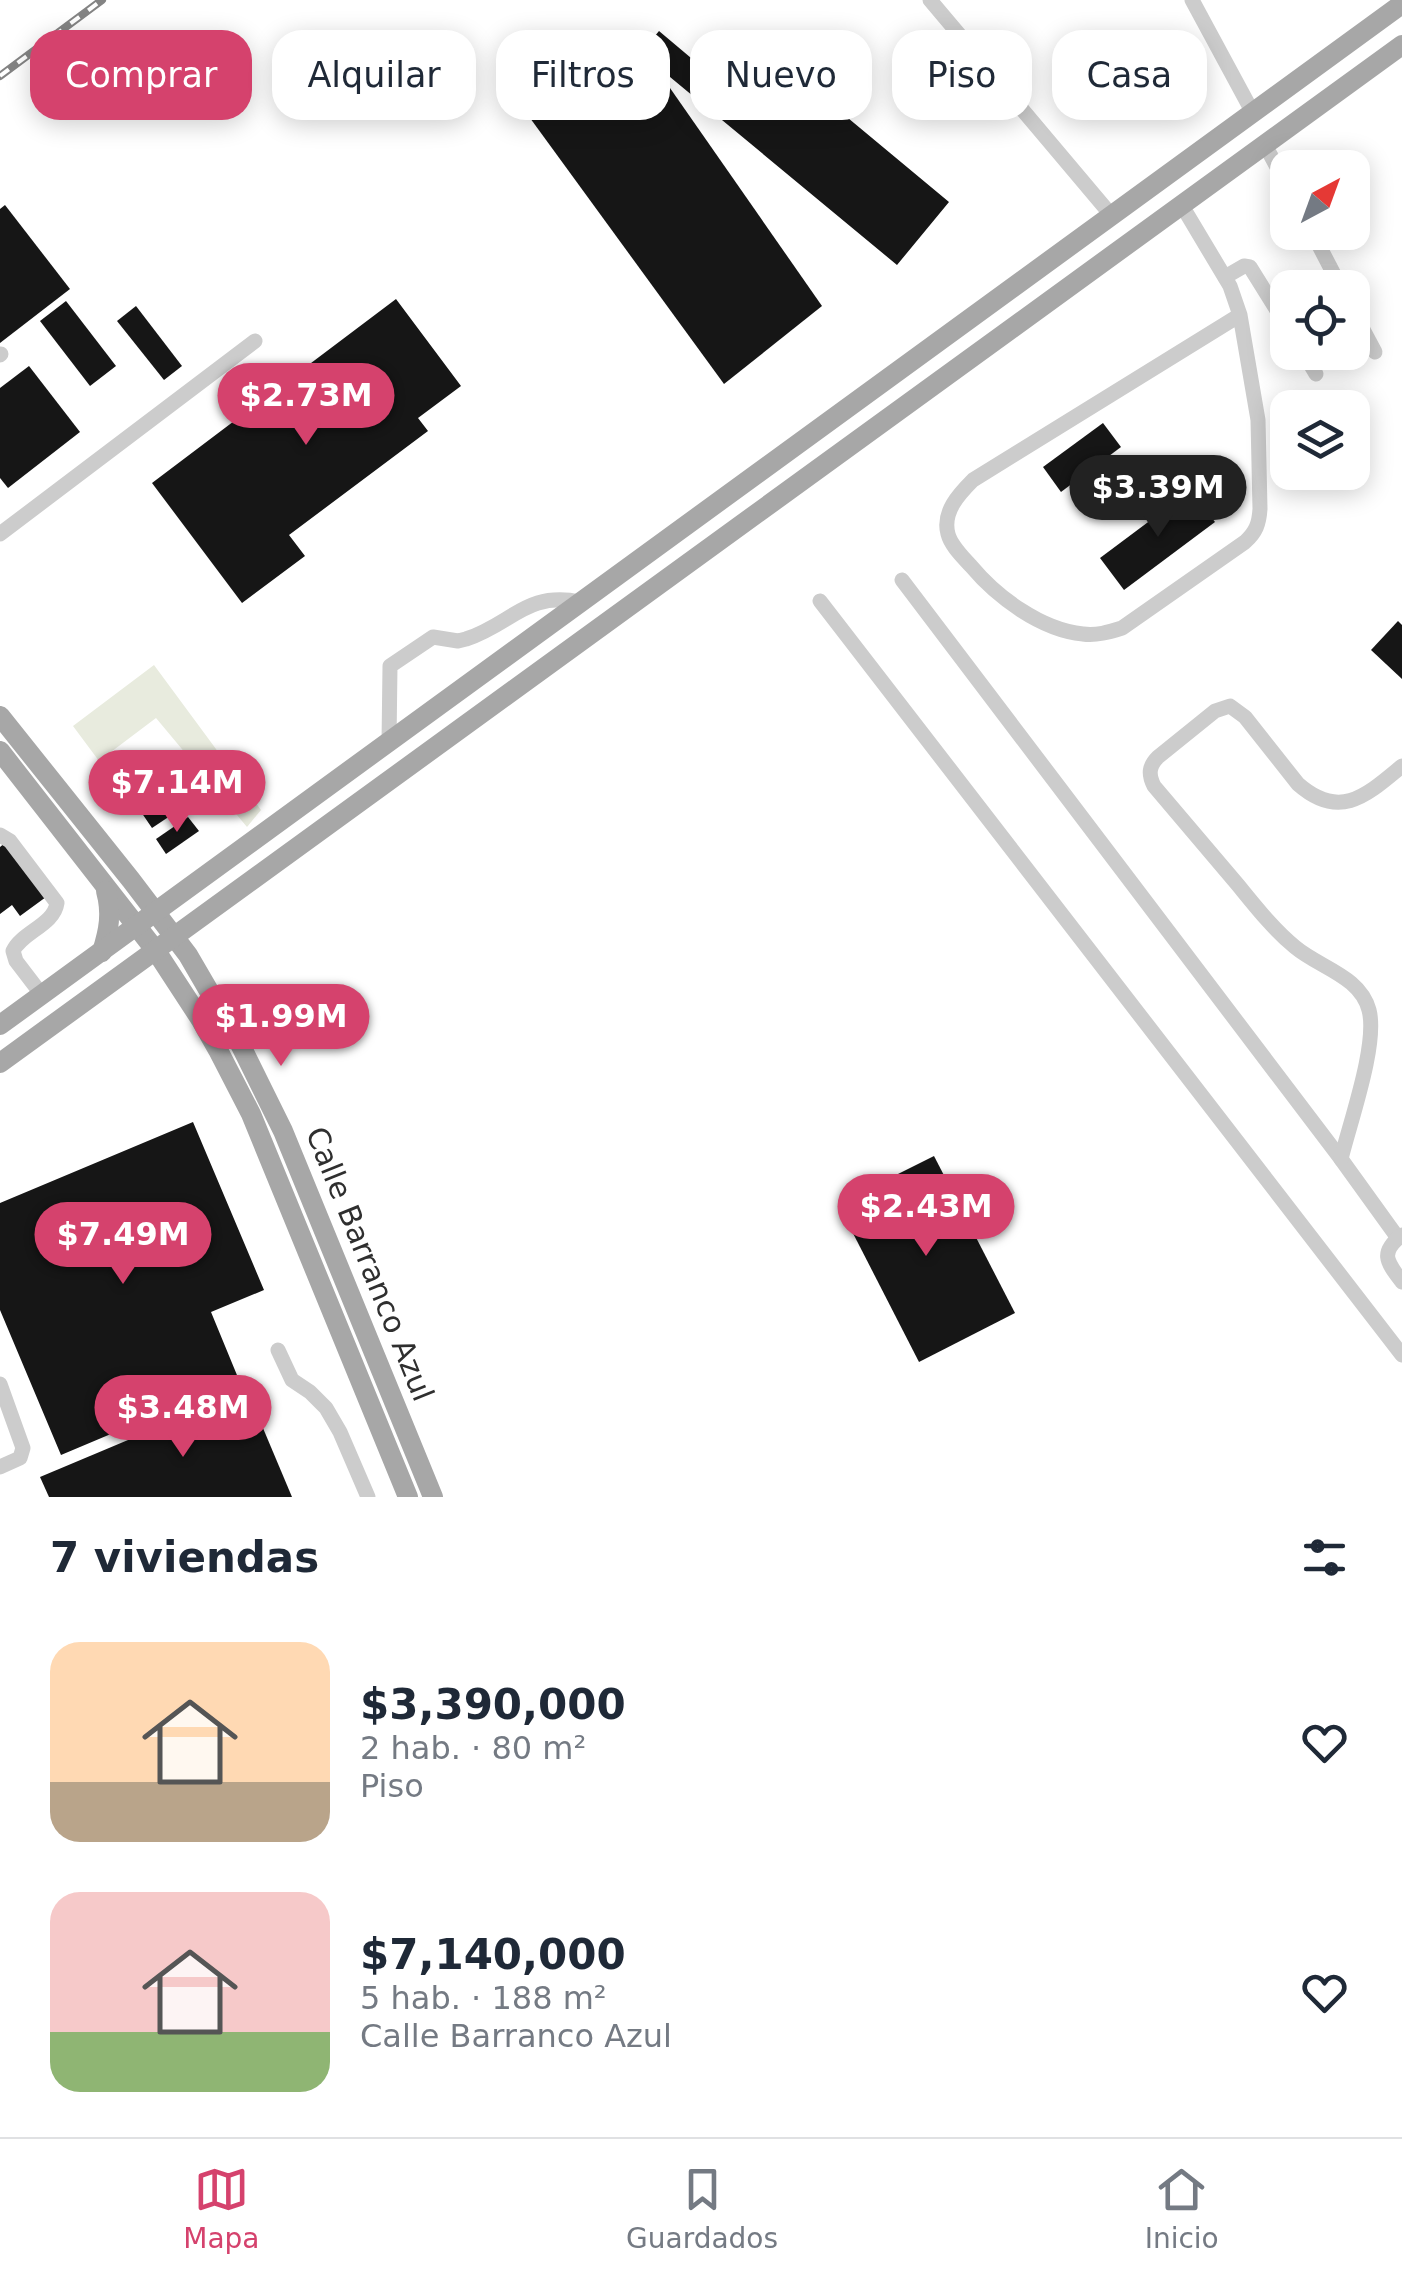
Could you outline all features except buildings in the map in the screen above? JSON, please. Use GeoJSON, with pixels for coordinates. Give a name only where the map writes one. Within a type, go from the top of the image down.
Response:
{"type":"FeatureCollection","features":[{"type":"Feature","properties":{"kind":"main road"},"geometry":{"type":"LineString","coordinates":[[0,1026],[1402,4]]}},
{"type":"Feature","properties":{"kind":"main road"},"geometry":{"type":"LineString","coordinates":[[0,1063],[1402,45]]}},
{"type":"Feature","properties":{"kind":"main road"},"geometry":{"type":"LineString","coordinates":[[983,310],[1002,334]]}},
{"type":"Feature","properties":{"kind":"main road","name":"Calle Barranco Azul"},"geometry":{"type":"LineString","coordinates":[[0,716],[175,936],[210,990],[271,1104],[434,1497]]}},
{"type":"Feature","properties":{"kind":"main road","name":"Calle Barranco Azul"},"geometry":{"type":"LineString","coordinates":[[0,752],[102,879],[202,1020],[251,1114],[408,1497]]}},
{"type":"Feature","properties":{"kind":"main road"},"geometry":{"type":"LineString","coordinates":[[24,780],[32,782],[60,814],[73,808]]}},
{"type":"Feature","properties":{"kind":"main road"},"geometry":{"type":"LineString","coordinates":[[131,880],[147,888],[165,890],[212,872]]}},
{"type":"Feature","properties":{"kind":"main road"},"geometry":{"type":"LineString","coordinates":[[102,879],[110,912],[102,952]]}},
{"type":"Feature","properties":{"kind":"street"},"geometry":{"type":"LineString","coordinates":[[930,0],[1112,216]]}},
{"type":"Feature","properties":{"kind":"street"},"geometry":{"type":"LineString","coordinates":[[1192,0],[1254,113]]}},
{"type":"Feature","properties":{"kind":"street"},"geometry":{"type":"LineString","coordinates":[[1265,145],[1270,154]]}},
{"type":"Feature","properties":{"kind":"street"},"geometry":{"type":"LineString","coordinates":[[1182,204],[1225,277],[1240,315],[1258,420],[1260,509],[1254,534],[1122,628],[1105,634],[1082,634],[1025,613],[985,582],[948,535],[950,509],[957,496],[974,480],[1240,315]]}},
{"type":"Feature","properties":{"kind":"street"},"geometry":{"type":"LineString","coordinates":[[1225,277],[1244,266],[1250,267],[1270,299]]}},
{"type":"Feature","properties":{"kind":"street"},"geometry":{"type":"LineString","coordinates":[[0,534],[255,342]]}},
{"type":"Feature","properties":{"kind":"street"},"geometry":{"type":"LineString","coordinates":[[1370,343],[1375,352]]}},
{"type":"Feature","properties":{"kind":"street"},"geometry":{"type":"LineString","coordinates":[[1314,370],[1316,374]]}},
{"type":"Feature","properties":{"kind":"street"},"geometry":{"type":"LineString","coordinates":[[902,580],[1400,1237],[1387,1253],[1402,1282]]}},
{"type":"Feature","properties":{"kind":"street"},"geometry":{"type":"LineString","coordinates":[[389,743],[390,666],[433,637],[466,640],[544,600],[580,602]]}},
{"type":"Feature","properties":{"kind":"street"},"geometry":{"type":"LineString","coordinates":[[820,601],[1402,1355]]}},
{"type":"Feature","properties":{"kind":"street"},"geometry":{"type":"LineString","coordinates":[[1341,1158],[1369,1050],[1372,1030],[1366,999],[1358,987],[1283,936],[1154,786],[1150,770],[1152,763],[1172,745],[1215,712],[1230,706],[1246,716],[1298,784],[1321,800],[1356,800],[1402,766]]}},
{"type":"Feature","properties":{"kind":"street"},"geometry":{"type":"LineString","coordinates":[[0,835],[7,837],[57,903],[54,914],[17,943],[13,951],[42,996]]}},
{"type":"Feature","properties":{"kind":"street"},"geometry":{"type":"LineString","coordinates":[[278,1350],[292,1380],[326,1408],[368,1497]]}},
{"type":"Feature","properties":{"kind":"street"},"geometry":{"type":"LineString","coordinates":[[0,1384],[23,1448],[20,1458],[0,1467]]}},
{"type":"Feature","properties":{"kind":"shaded area"},"geometry":{"type":"Polygon","coordinates":[[[154,665],[261,810],[247,827],[156,718],[99,761],[73,726],[154,665]]]}},
{"type":"Feature","properties":{"kind":"railway"},"geometry":{"type":"LineString","coordinates":[[0,76],[102,0]]}}]}
